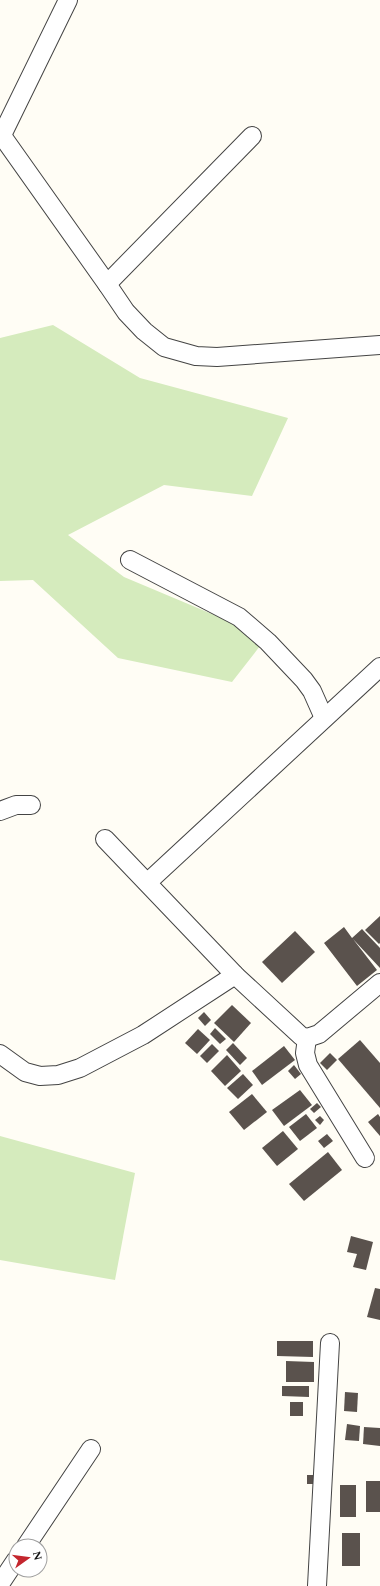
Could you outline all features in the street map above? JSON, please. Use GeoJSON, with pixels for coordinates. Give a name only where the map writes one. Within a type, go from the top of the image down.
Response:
{"type":"FeatureCollection","features":[{"type":"Feature","properties":{"kind":"street"},"geometry":{"type":"LineString","coordinates":[[68,0],[1,134],[126,312],[144,331],[164,347],[183,354],[196,356],[217,357],[380,346]]}},
{"type":"Feature","properties":{"kind":"street"},"geometry":{"type":"LineString","coordinates":[[107,284],[252,136]]}},
{"type":"Feature","properties":{"kind":"street"},"geometry":{"type":"LineString","coordinates":[[130,560],[239,617],[268,642],[304,680],[312,691],[324,718]]}},
{"type":"Feature","properties":{"kind":"street"},"geometry":{"type":"LineString","coordinates":[[148,882],[380,667]]}},
{"type":"Feature","properties":{"kind":"street"},"geometry":{"type":"LineString","coordinates":[[0,811],[16,805],[31,805]]}},
{"type":"Feature","properties":{"kind":"street"},"geometry":{"type":"LineString","coordinates":[[105,839],[148,882],[235,975],[301,1036],[307,1038],[319,1034],[380,983]]}},
{"type":"Feature","properties":{"kind":"street"},"geometry":{"type":"LineString","coordinates":[[0,1054],[25,1072],[40,1076],[58,1075],[80,1068],[143,1035],[235,975]]}},
{"type":"Feature","properties":{"kind":"street"},"geometry":{"type":"LineString","coordinates":[[307,1038],[304,1053],[308,1065],[365,1158]]}},
{"type":"Feature","properties":{"kind":"street"},"geometry":{"type":"LineString","coordinates":[[317,1586],[330,1343]]}},
{"type":"Feature","properties":{"kind":"street"},"geometry":{"type":"LineString","coordinates":[[31,1538],[91,1450]]}},
{"type":"Feature","properties":{"kind":"street"},"geometry":{"type":"LineString","coordinates":[[0,1584],[8,1572]]}},
{"type":"Feature","properties":{"kind":"green space"},"geometry":{"type":"Polygon","coordinates":[[[53,325],[140,378],[288,418],[252,496],[164,485],[68,535],[124,577],[267,637],[232,682],[118,658],[33,580],[0,581],[0,338],[53,325]]]}},
{"type":"Feature","properties":{"kind":"green space"},"geometry":{"type":"Polygon","coordinates":[[[0,1136],[135,1173],[115,1280],[0,1260],[0,1136]]]}},
{"type":"Feature","properties":{"kind":"building"},"geometry":{"type":"Polygon","coordinates":[[[380,916],[380,943],[379,944],[365,930],[380,916]]]}},
{"type":"Feature","properties":{"kind":"building"},"geometry":{"type":"Polygon","coordinates":[[[344,927],[352,938],[362,929],[380,948],[380,968],[353,939],[377,970],[357,986],[324,943],[344,927]]]}},
{"type":"Feature","properties":{"kind":"building"},"geometry":{"type":"Polygon","coordinates":[[[295,931],[315,952],[282,983],[262,962],[295,931]]]}},
{"type":"Feature","properties":{"kind":"building"},"geometry":{"type":"Polygon","coordinates":[[[232,1005],[251,1023],[234,1042],[214,1023],[232,1005]]]}},
{"type":"Feature","properties":{"kind":"building"},"geometry":{"type":"Polygon","coordinates":[[[204,1012],[211,1020],[205,1026],[198,1018],[204,1012]]]}},
{"type":"Feature","properties":{"kind":"building"},"geometry":{"type":"Polygon","coordinates":[[[215,1028],[226,1039],[220,1044],[210,1034],[215,1028]]]}},
{"type":"Feature","properties":{"kind":"building"},"geometry":{"type":"Polygon","coordinates":[[[198,1029],[210,1040],[197,1054],[185,1043],[198,1029]]]}},
{"type":"Feature","properties":{"kind":"building"},"geometry":{"type":"Polygon","coordinates":[[[360,1040],[380,1063],[380,1108],[338,1059],[360,1040]]]}},
{"type":"Feature","properties":{"kind":"building"},"geometry":{"type":"Polygon","coordinates":[[[233,1043],[247,1058],[240,1065],[226,1050],[233,1043]]]}},
{"type":"Feature","properties":{"kind":"building"},"geometry":{"type":"Polygon","coordinates":[[[212,1044],[219,1051],[207,1063],[200,1056],[212,1044]]]}},
{"type":"Feature","properties":{"kind":"building"},"geometry":{"type":"Polygon","coordinates":[[[284,1046],[295,1060],[262,1085],[252,1071],[284,1046]]]}},
{"type":"Feature","properties":{"kind":"building"},"geometry":{"type":"Polygon","coordinates":[[[330,1053],[337,1060],[327,1070],[320,1063],[330,1053]]]}},
{"type":"Feature","properties":{"kind":"building"},"geometry":{"type":"Polygon","coordinates":[[[227,1055],[241,1071],[225,1086],[211,1071],[227,1055]]]}},
{"type":"Feature","properties":{"kind":"building"},"geometry":{"type":"Polygon","coordinates":[[[294,1065],[301,1074],[295,1079],[288,1071],[294,1065]]]}},
{"type":"Feature","properties":{"kind":"building"},"geometry":{"type":"Polygon","coordinates":[[[243,1074],[253,1085],[238,1099],[227,1088],[243,1074]]]}},
{"type":"Feature","properties":{"kind":"building"},"geometry":{"type":"Polygon","coordinates":[[[300,1090],[312,1105],[284,1126],[272,1110],[300,1090]]]}},
{"type":"Feature","properties":{"kind":"building"},"geometry":{"type":"Polygon","coordinates":[[[252,1094],[267,1112],[244,1130],[229,1112],[252,1094]]]}},
{"type":"Feature","properties":{"kind":"building"},"geometry":{"type":"Polygon","coordinates":[[[317,1103],[321,1107],[314,1113],[310,1109],[317,1103]]]}},
{"type":"Feature","properties":{"kind":"building"},"geometry":{"type":"Polygon","coordinates":[[[306,1114],[317,1128],[300,1141],[289,1127],[306,1114]]]}},
{"type":"Feature","properties":{"kind":"building"},"geometry":{"type":"Polygon","coordinates":[[[378,1114],[380,1117],[380,1136],[368,1122],[378,1114]]]}},
{"type":"Feature","properties":{"kind":"building"},"geometry":{"type":"Polygon","coordinates":[[[320,1116],[324,1120],[320,1125],[315,1120],[320,1116]]]}},
{"type":"Feature","properties":{"kind":"building"},"geometry":{"type":"Polygon","coordinates":[[[283,1131],[298,1149],[277,1166],[262,1148],[283,1131]]]}},
{"type":"Feature","properties":{"kind":"building"},"geometry":{"type":"Polygon","coordinates":[[[327,1134],[333,1141],[324,1148],[318,1141],[327,1134]]]}},
{"type":"Feature","properties":{"kind":"building"},"geometry":{"type":"Polygon","coordinates":[[[328,1152],[342,1170],[304,1201],[289,1184],[328,1152]]]}},
{"type":"Feature","properties":{"kind":"building"},"geometry":{"type":"Polygon","coordinates":[[[351,1236],[373,1242],[366,1270],[353,1267],[357,1254],[347,1252],[351,1236]]]}},
{"type":"Feature","properties":{"kind":"building"},"geometry":{"type":"Polygon","coordinates":[[[375,1288],[380,1289],[380,1320],[367,1317],[375,1288]]]}},
{"type":"Feature","properties":{"kind":"building"},"geometry":{"type":"Polygon","coordinates":[[[277,1341],[313,1341],[313,1357],[277,1356],[277,1341]]]}},
{"type":"Feature","properties":{"kind":"building"},"geometry":{"type":"Polygon","coordinates":[[[286,1361],[314,1362],[314,1382],[286,1382],[286,1361]]]}},
{"type":"Feature","properties":{"kind":"building"},"geometry":{"type":"Polygon","coordinates":[[[282,1386],[309,1386],[309,1397],[282,1396],[282,1386]]]}},
{"type":"Feature","properties":{"kind":"building"},"geometry":{"type":"Polygon","coordinates":[[[345,1392],[358,1393],[357,1412],[344,1411],[345,1392]]]}},
{"type":"Feature","properties":{"kind":"building"},"geometry":{"type":"Polygon","coordinates":[[[290,1402],[303,1402],[303,1416],[290,1416],[290,1402]]]}},
{"type":"Feature","properties":{"kind":"building"},"geometry":{"type":"Polygon","coordinates":[[[347,1424],[360,1426],[359,1441],[345,1440],[347,1424]]]}},
{"type":"Feature","properties":{"kind":"building"},"geometry":{"type":"Polygon","coordinates":[[[364,1427],[380,1428],[380,1446],[363,1444],[364,1427]]]}},
{"type":"Feature","properties":{"kind":"building"},"geometry":{"type":"Polygon","coordinates":[[[307,1475],[317,1475],[316,1484],[307,1484],[307,1475]]]}},
{"type":"Feature","properties":{"kind":"building"},"geometry":{"type":"Polygon","coordinates":[[[366,1481],[380,1481],[380,1512],[366,1512],[366,1481]]]}},
{"type":"Feature","properties":{"kind":"building"},"geometry":{"type":"Polygon","coordinates":[[[340,1485],[356,1485],[356,1517],[340,1517],[340,1485]]]}},
{"type":"Feature","properties":{"kind":"building"},"geometry":{"type":"Polygon","coordinates":[[[342,1533],[360,1533],[360,1566],[342,1566],[342,1533]]]}}]}
